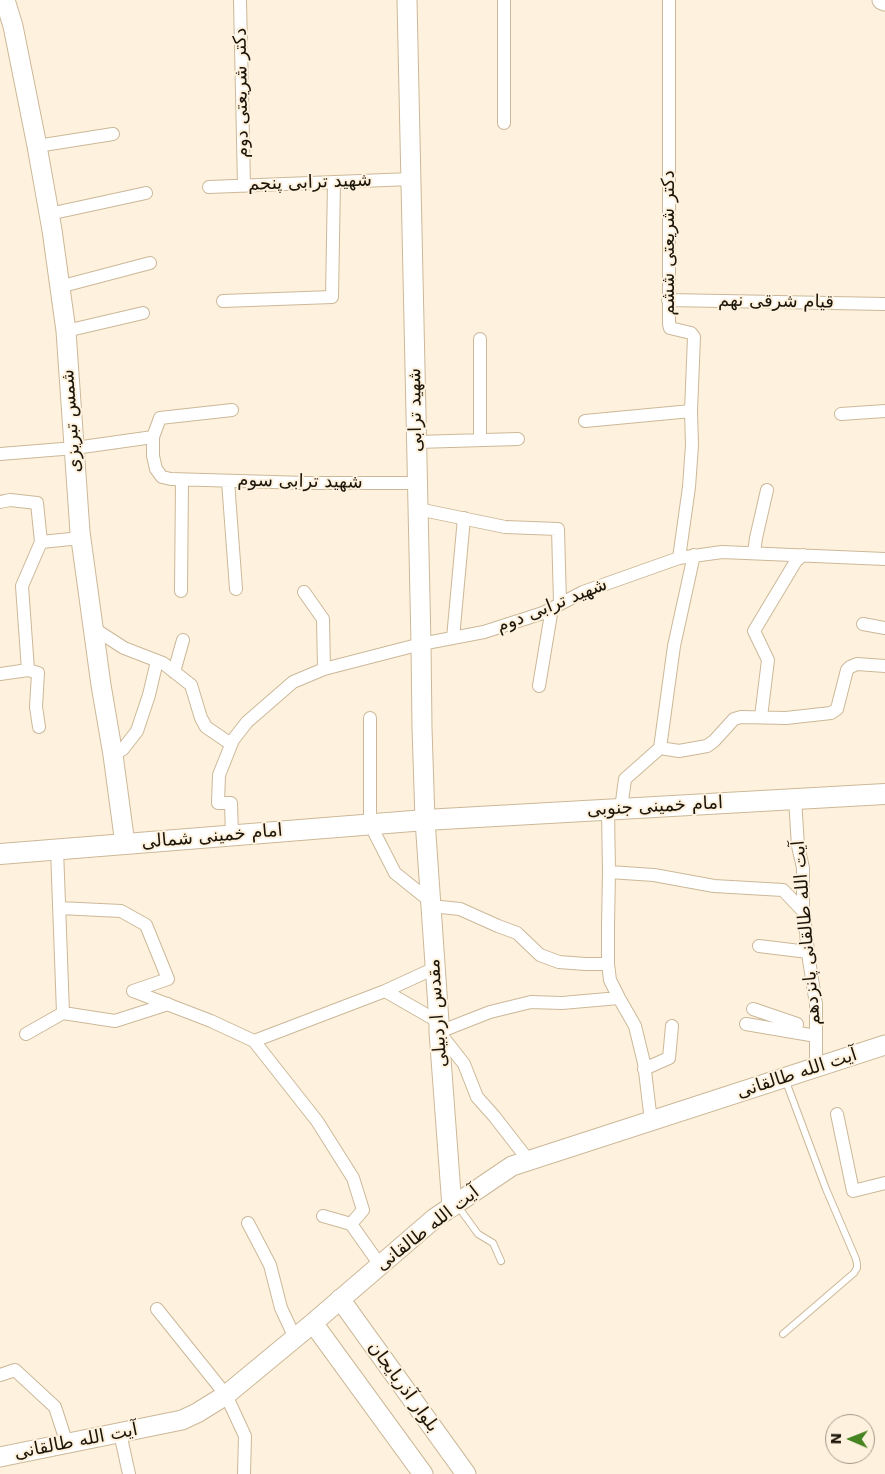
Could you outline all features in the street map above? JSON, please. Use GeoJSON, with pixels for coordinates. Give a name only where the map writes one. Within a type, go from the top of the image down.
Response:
{"type":"FeatureCollection","features":[{"type":"Feature","properties":{"kind":"main road","name":"امام خمینی جنوبی"},"geometry":{"type":"LineString","coordinates":[[425,820],[885,794]]}},
{"type":"Feature","properties":{"kind":"main road","name":"امام خمینی شمالی"},"geometry":{"type":"LineString","coordinates":[[0,854],[425,820]]}},
{"type":"Feature","properties":{"kind":"street","name":"شمس تبریزی"},"geometry":{"type":"LineString","coordinates":[[4,0],[13,26],[37,146],[66,331],[81,538],[101,685],[126,844]]}},
{"type":"Feature","properties":{"kind":"street","name":"دکتر شریعتی دوم"},"geometry":{"type":"LineString","coordinates":[[240,0],[244,186]]}},
{"type":"Feature","properties":{"kind":"street","name":"شهید ترابی"},"geometry":{"type":"LineString","coordinates":[[407,0],[425,820]]}},
{"type":"Feature","properties":{"kind":"street"},"geometry":{"type":"LineString","coordinates":[[504,0],[504,123]]}},
{"type":"Feature","properties":{"kind":"street","name":"دکتر شریعتی ششم"},"geometry":{"type":"LineString","coordinates":[[669,0],[669,324],[670,328],[691,333],[694,338],[691,411],[692,445],[689,488],[680,558]]}},
{"type":"Feature","properties":{"kind":"street"},"geometry":{"type":"LineString","coordinates":[[37,146],[113,134]]}},
{"type":"Feature","properties":{"kind":"street","name":"شهید ترابی پنجم"},"geometry":{"type":"LineString","coordinates":[[209,187],[411,179]]}},
{"type":"Feature","properties":{"kind":"street"},"geometry":{"type":"LineString","coordinates":[[223,301],[332,297],[334,182]]}},
{"type":"Feature","properties":{"kind":"street"},"geometry":{"type":"LineString","coordinates":[[49,214],[146,192]]}},
{"type":"Feature","properties":{"kind":"street"},"geometry":{"type":"LineString","coordinates":[[59,287],[150,263]]}},
{"type":"Feature","properties":{"kind":"street","name":"قیام شرقی نهم"},"geometry":{"type":"LineString","coordinates":[[668,300],[885,304]]}},
{"type":"Feature","properties":{"kind":"street"},"geometry":{"type":"LineString","coordinates":[[66,331],[143,313]]}},
{"type":"Feature","properties":{"kind":"street"},"geometry":{"type":"LineString","coordinates":[[480,339],[480,440]]}},
{"type":"Feature","properties":{"kind":"street"},"geometry":{"type":"LineString","coordinates":[[0,454],[75,448],[153,437],[160,418],[232,410]]}},
{"type":"Feature","properties":{"kind":"street"},"geometry":{"type":"LineString","coordinates":[[585,421],[691,411]]}},
{"type":"Feature","properties":{"kind":"street"},"geometry":{"type":"LineString","coordinates":[[841,414],[885,411]]}},
{"type":"Feature","properties":{"kind":"street","name":"شهید ترابی سوم"},"geometry":{"type":"LineString","coordinates":[[153,437],[153,456],[156,469],[162,477],[182,480],[306,484],[418,483]]}},
{"type":"Feature","properties":{"kind":"street"},"geometry":{"type":"LineString","coordinates":[[416,442],[518,439]]}},
{"type":"Feature","properties":{"kind":"street"},"geometry":{"type":"LineString","coordinates":[[181,591],[182,480]]}},
{"type":"Feature","properties":{"kind":"street"},"geometry":{"type":"LineString","coordinates":[[228,482],[236,589]]}},
{"type":"Feature","properties":{"kind":"street"},"geometry":{"type":"LineString","coordinates":[[754,553],[767,490]]}},
{"type":"Feature","properties":{"kind":"street"},"geometry":{"type":"LineString","coordinates":[[0,502],[10,500],[37,503],[40,542],[22,586],[28,670]]}},
{"type":"Feature","properties":{"kind":"street"},"geometry":{"type":"LineString","coordinates":[[418,509],[505,527],[558,530],[556,605],[539,686]]}},
{"type":"Feature","properties":{"kind":"street"},"geometry":{"type":"LineString","coordinates":[[453,638],[464,518]]}},
{"type":"Feature","properties":{"kind":"street"},"geometry":{"type":"LineString","coordinates":[[40,542],[81,538]]}},
{"type":"Feature","properties":{"kind":"street","name":"شهید ترابی دوم"},"geometry":{"type":"LineString","coordinates":[[232,835],[231,803],[218,803],[219,775],[231,744],[247,722],[293,682],[324,669],[421,644],[484,632],[543,613],[583,592],[680,558],[722,552],[885,559]]}},
{"type":"Feature","properties":{"kind":"street"},"geometry":{"type":"LineString","coordinates":[[762,717],[768,660],[754,631],[796,561],[803,555]]}},
{"type":"Feature","properties":{"kind":"street"},"geometry":{"type":"LineString","coordinates":[[651,1121],[644,1069],[635,1026],[618,998],[610,980],[608,964],[609,872],[614,809],[625,779],[660,748],[674,646],[694,556]]}},
{"type":"Feature","properties":{"kind":"street"},"geometry":{"type":"LineString","coordinates":[[304,592],[323,619],[324,669]]}},
{"type":"Feature","properties":{"kind":"street"},"geometry":{"type":"LineString","coordinates":[[862,624],[885,628]]}},
{"type":"Feature","properties":{"kind":"street"},"geometry":{"type":"LineString","coordinates":[[93,628],[124,648],[163,663],[191,685],[201,718],[206,727],[231,744]]}},
{"type":"Feature","properties":{"kind":"street"},"geometry":{"type":"LineString","coordinates":[[174,672],[183,640]]}},
{"type":"Feature","properties":{"kind":"street"},"geometry":{"type":"LineString","coordinates":[[113,755],[123,750],[137,731],[149,695],[157,661]]}},
{"type":"Feature","properties":{"kind":"street"},"geometry":{"type":"LineString","coordinates":[[660,748],[679,751],[707,746],[734,719],[741,717],[786,718],[831,713],[836,711],[847,670],[850,666],[857,664],[885,666]]}},
{"type":"Feature","properties":{"kind":"street"},"geometry":{"type":"LineString","coordinates":[[0,674],[28,670],[38,673],[36,707],[39,727]]}},
{"type":"Feature","properties":{"kind":"street"},"geometry":{"type":"LineString","coordinates":[[370,718],[370,824],[395,873],[431,903],[460,909],[517,933],[540,955],[559,962],[608,964]]}},
{"type":"Feature","properties":{"kind":"street","name":"آیت الله طالقانی پانزدهم"},"geometry":{"type":"LineString","coordinates":[[795,799],[798,846],[803,868],[803,911],[816,1004],[816,1067]]}},
{"type":"Feature","properties":{"kind":"street","name":"مقدس اردبیلی"},"geometry":{"type":"LineString","coordinates":[[425,820],[439,1027],[454,1205]]}},
{"type":"Feature","properties":{"kind":"street"},"geometry":{"type":"LineString","coordinates":[[57,849],[63,1013]]}},
{"type":"Feature","properties":{"kind":"street"},"geometry":{"type":"LineString","coordinates":[[609,872],[654,875],[714,886],[783,890],[803,911]]}},
{"type":"Feature","properties":{"kind":"street"},"geometry":{"type":"LineString","coordinates":[[59,908],[121,911],[146,925],[168,979],[133,991],[211,1020],[254,1041],[317,1121],[353,1178],[363,1210],[351,1224]]}},
{"type":"Feature","properties":{"kind":"street"},"geometry":{"type":"LineString","coordinates":[[758,946],[808,952]]}},
{"type":"Feature","properties":{"kind":"street"},"geometry":{"type":"LineString","coordinates":[[254,1041],[385,991],[435,968]]}},
{"type":"Feature","properties":{"kind":"street"},"geometry":{"type":"LineString","coordinates":[[385,991],[439,1027],[464,1064],[477,1097],[529,1161]]}},
{"type":"Feature","properties":{"kind":"street"},"geometry":{"type":"LineString","coordinates":[[439,1027],[531,1002],[618,998]]}},
{"type":"Feature","properties":{"kind":"street"},"geometry":{"type":"LineString","coordinates":[[26,1034],[63,1013],[115,1021],[168,1004]]}},
{"type":"Feature","properties":{"kind":"street"},"geometry":{"type":"LineString","coordinates":[[753,1009],[797,1024],[795,1032]]}},
{"type":"Feature","properties":{"kind":"street"},"geometry":{"type":"LineString","coordinates":[[746,1024],[816,1036]]}},
{"type":"Feature","properties":{"kind":"street"},"geometry":{"type":"LineString","coordinates":[[644,1069],[669,1058],[672,1026]]}},
{"type":"Feature","properties":{"kind":"street","name":"آیت الله طالقانی"},"geometry":{"type":"LineString","coordinates":[[0,1457],[182,1420],[226,1395],[313,1324],[435,1218],[512,1166],[885,1045]]}},
{"type":"Feature","properties":{"kind":"street"},"geometry":{"type":"LineString","coordinates":[[837,1114],[853,1191],[885,1183]]}},
{"type":"Feature","properties":{"kind":"street"},"geometry":{"type":"LineString","coordinates":[[323,1216],[351,1224],[380,1265]]}},
{"type":"Feature","properties":{"kind":"street"},"geometry":{"type":"LineString","coordinates":[[248,1223],[270,1265],[281,1308],[295,1338]]}},
{"type":"Feature","properties":{"kind":"street","name":"بلوار آذربایجان"},"geometry":{"type":"LineString","coordinates":[[340,1299],[466,1474]]}},
{"type":"Feature","properties":{"kind":"street"},"geometry":{"type":"LineString","coordinates":[[157,1309],[226,1395],[245,1436],[244,1474]]}},
{"type":"Feature","properties":{"kind":"street","name":"بلوار آذربایجان"},"geometry":{"type":"LineString","coordinates":[[313,1324],[423,1474]]}},
{"type":"Feature","properties":{"kind":"street"},"geometry":{"type":"LineString","coordinates":[[0,1375],[15,1370],[56,1407],[67,1444]]}},
{"type":"Feature","properties":{"kind":"street"},"geometry":{"type":"LineString","coordinates":[[120,1433],[130,1474]]}},
{"type":"Feature","properties":{"kind":"lane"},"geometry":{"type":"LineString","coordinates":[[783,1334],[854,1273],[857,1268],[856,1259],[826,1189],[784,1078]]}},
{"type":"Feature","properties":{"kind":"lane"},"geometry":{"type":"LineString","coordinates":[[454,1205],[478,1234],[493,1243],[501,1261]]}}]}
